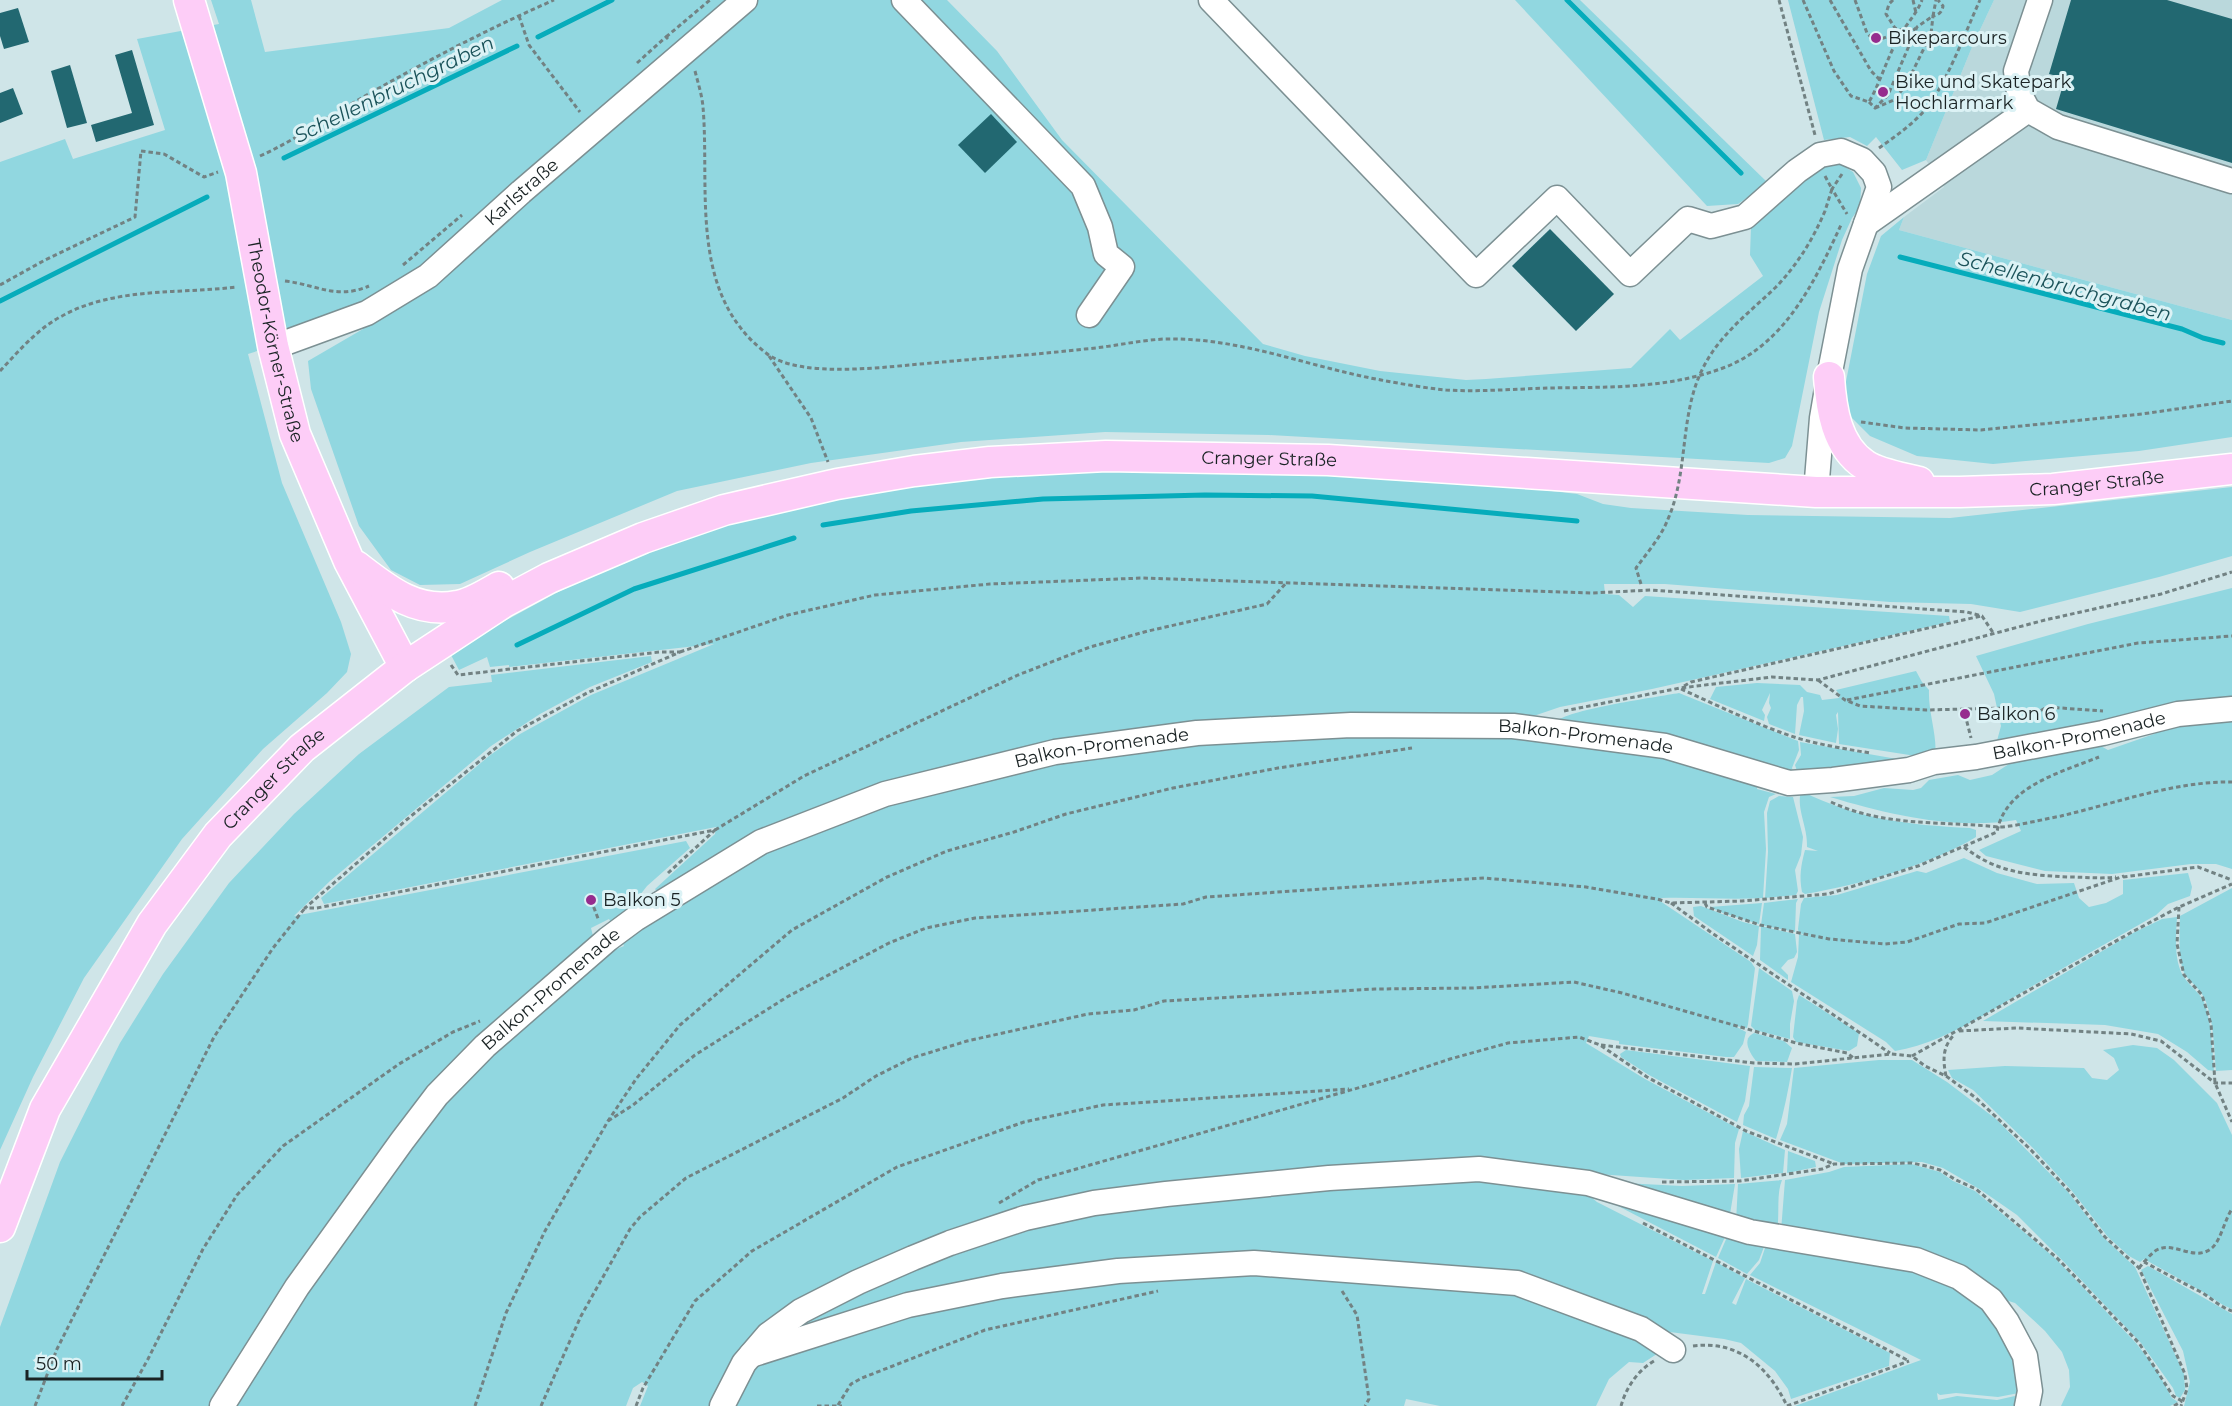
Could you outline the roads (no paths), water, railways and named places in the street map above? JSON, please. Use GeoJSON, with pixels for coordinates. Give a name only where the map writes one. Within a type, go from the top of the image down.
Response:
{"type":"FeatureCollection","features":[{"type":"Feature","properties":{"kind":"main road","name":"Theodor-Körner-Straße"},"geometry":{"type":"LineString","coordinates":[[189,0],[239,165],[274,347],[295,434],[349,561],[405,667]]}},
{"type":"Feature","properties":{"kind":"main road","name":"Cranger Straße"},"geometry":{"type":"LineString","coordinates":[[1829,377],[1831,407],[1838,431],[1852,453],[1866,466],[1960,492]]}},
{"type":"Feature","properties":{"kind":"main road","name":"Cranger Straße"},"geometry":{"type":"LineString","coordinates":[[0,1227],[45,1110],[152,924],[218,835],[302,748],[405,667],[504,602],[549,578],[644,538],[724,510],[837,484],[914,471],[990,462],[1106,456],[1328,460],[1816,492],[1960,492],[2053,489],[2232,469]]}},
{"type":"Feature","properties":{"kind":"main road","name":"Cranger Straße"},"geometry":{"type":"LineString","coordinates":[[349,561],[403,599],[430,606],[457,606],[596,543],[684,509],[724,510]]}},
{"type":"Feature","properties":{"kind":"street","name":"Karlstraße"},"geometry":{"type":"LineString","coordinates":[[274,347],[368,313],[428,276],[521,192],[674,46],[745,0]]}},
{"type":"Feature","properties":{"kind":"street"},"geometry":{"type":"LineString","coordinates":[[904,0],[1083,186],[1100,226],[1106,254],[1122,267],[1089,315]]}},
{"type":"Feature","properties":{"kind":"street","name":"Cranger Straße"},"geometry":{"type":"LineString","coordinates":[[1211,0],[1476,275],[1557,198],[1630,273],[1688,219],[1712,226],[1744,217],[1797,171],[1820,155],[1841,151],[1862,160],[1874,172],[1879,187],[1850,268],[1822,418],[1816,492]]}},
{"type":"Feature","properties":{"kind":"street"},"geometry":{"type":"LineString","coordinates":[[2040,0],[2016,70],[2019,93],[2028,110],[2058,127],[2232,181]]}},
{"type":"Feature","properties":{"kind":"street"},"geometry":{"type":"LineString","coordinates":[[1866,224],[2028,110]]}},
{"type":"Feature","properties":{"kind":"street","name":"Balkon-Promenade"},"geometry":{"type":"LineString","coordinates":[[222,1406],[297,1287],[402,1141],[436,1095],[485,1046],[608,939],[635,919],[761,842],[885,794],[1055,752],[1197,733],[1351,725],[1513,726],[1665,746],[1789,783],[1822,781],[1909,770],[1934,762],[1976,757],[2103,733],[2178,714],[2232,709]]}},
{"type":"Feature","properties":{"kind":"street"},"geometry":{"type":"LineString","coordinates":[[722,1406],[744,1363],[780,1324],[858,1282],[950,1243],[1025,1218],[1094,1203],[1166,1194],[1329,1178],[1479,1169],[1588,1183],[1750,1232],[1916,1260],[1959,1277],[1991,1300],[2007,1322],[2025,1356],[2030,1391],[2027,1406]]}},
{"type":"Feature","properties":{"kind":"street"},"geometry":{"type":"LineString","coordinates":[[751,1355],[908,1305],[1002,1287],[1118,1270],[1254,1263],[1517,1283],[1641,1329],[1673,1350]]}},
{"type":"Feature","properties":{"kind":"waterway","name":"Schellenbruchgraben"},"geometry":{"type":"LineString","coordinates":[[538,37],[612,0]]}},
{"type":"Feature","properties":{"kind":"waterway","name":"Schellenbruchgraben"},"geometry":{"type":"LineString","coordinates":[[1567,0],[1741,173]]}},
{"type":"Feature","properties":{"kind":"waterway","name":"Schellenbruchgraben"},"geometry":{"type":"LineString","coordinates":[[284,158],[517,46]]}},
{"type":"Feature","properties":{"kind":"waterway","name":"Schellenbruchgraben"},"geometry":{"type":"LineString","coordinates":[[0,301],[207,197]]}},
{"type":"Feature","properties":{"kind":"waterway","name":"Schellenbruchgraben"},"geometry":{"type":"LineString","coordinates":[[1900,257],[2182,329],[2223,343]]}},
{"type":"Feature","properties":{"kind":"waterway"},"geometry":{"type":"LineString","coordinates":[[823,525],[911,511],[1043,499],[1205,495],[1312,496],[1577,521]]}},
{"type":"Feature","properties":{"kind":"waterway"},"geometry":{"type":"LineString","coordinates":[[517,645],[634,589],[794,538]]}},
{"type":"Feature","properties":{"kind":"place","name":"Bikeparcours"},"geometry":{"type":"Point","coordinates":[1876,38]}},
{"type":"Feature","properties":{"kind":"place","name":"Bike und Skatepark Hochlarmark"},"geometry":{"type":"Point","coordinates":[1883,92]}},
{"type":"Feature","properties":{"kind":"place","name":"Balkon 6"},"geometry":{"type":"Point","coordinates":[1965,714]}},
{"type":"Feature","properties":{"kind":"place","name":"Balkon 5"},"geometry":{"type":"Point","coordinates":[591,900]}}]}
